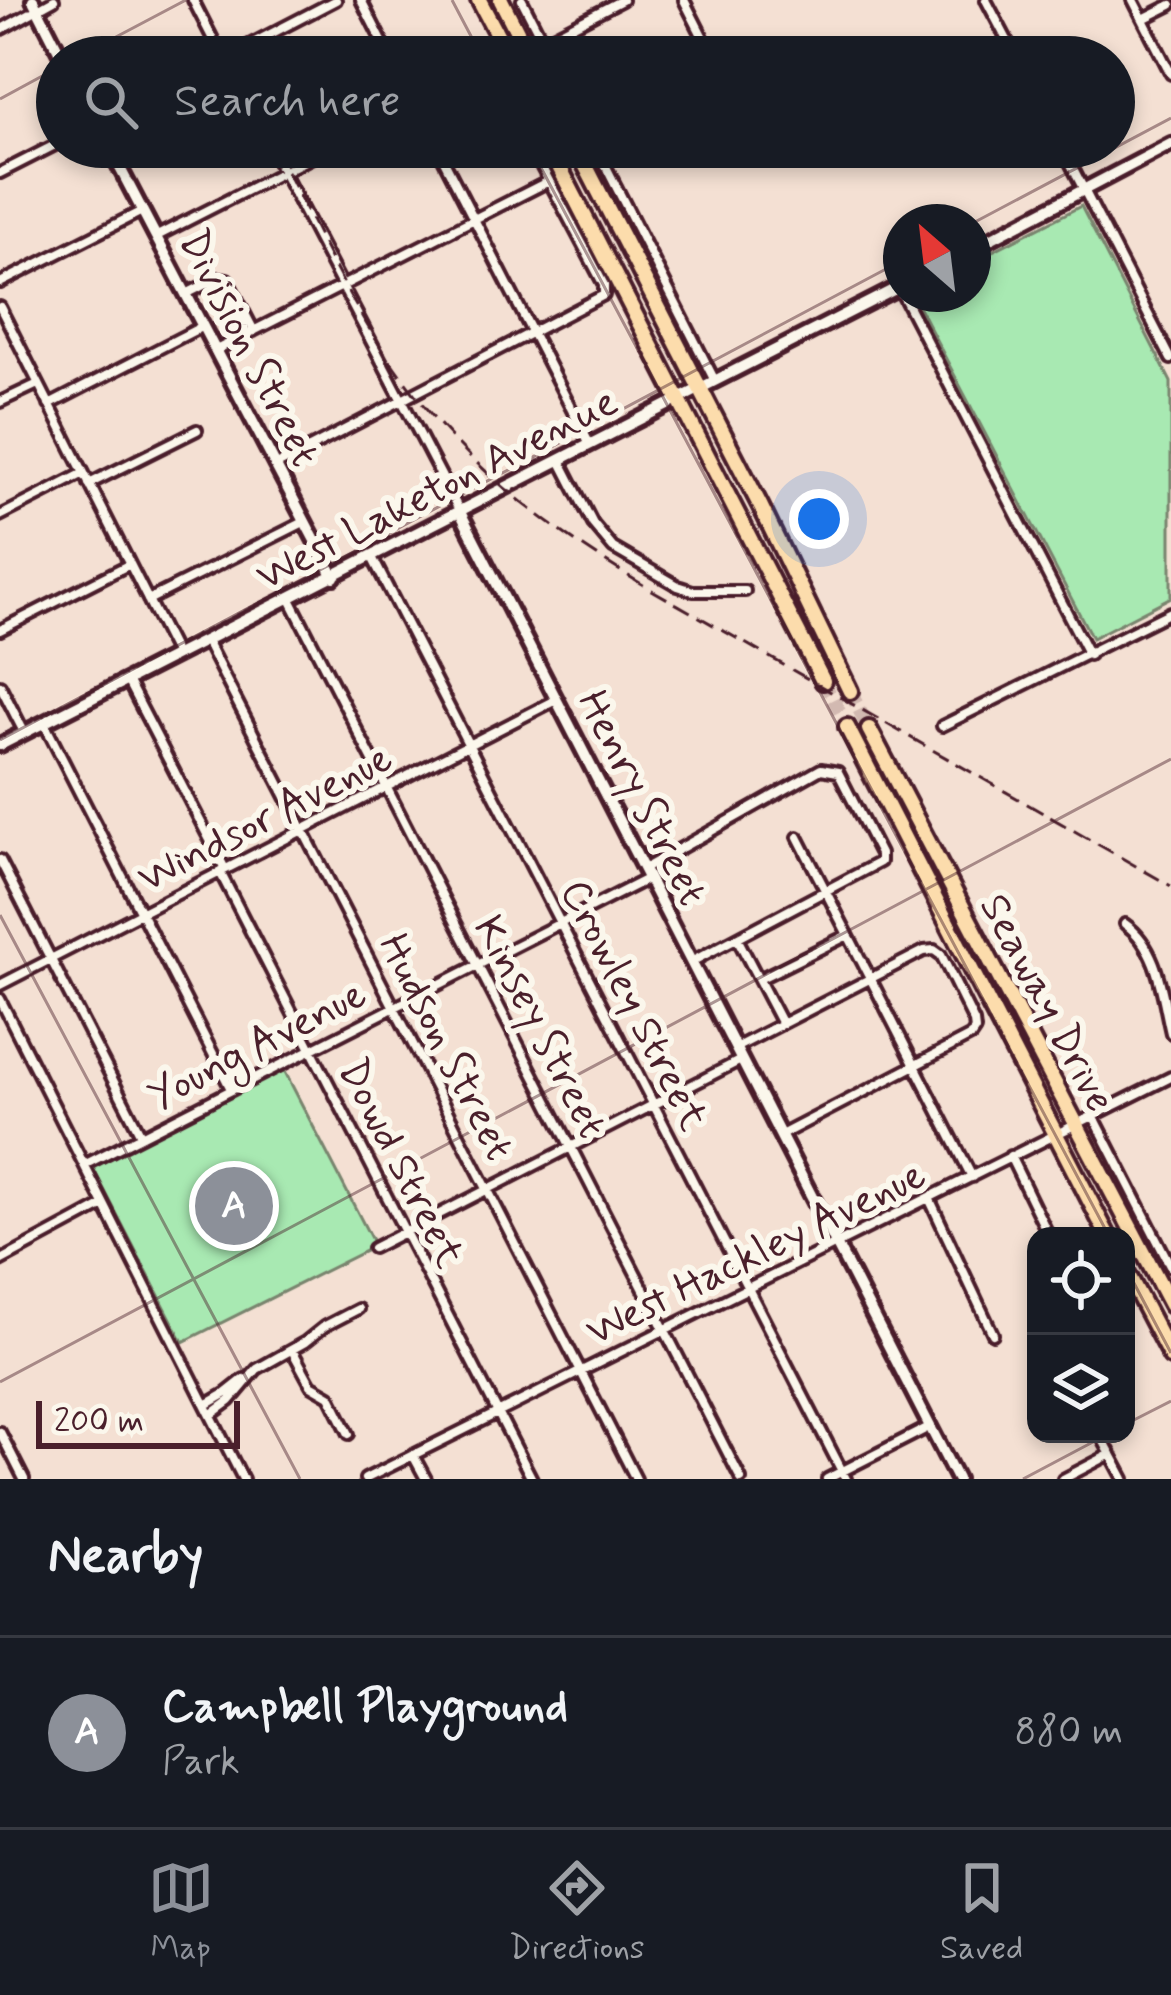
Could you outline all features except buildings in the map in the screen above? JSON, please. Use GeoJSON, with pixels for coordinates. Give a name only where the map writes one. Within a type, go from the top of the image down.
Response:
{"type":"FeatureCollection","features":[{"type":"Feature","properties":{"kind":"highway"},"geometry":{"type":"LineString","coordinates":[[476,0],[495,36]]}},
{"type":"Feature","properties":{"kind":"highway"},"geometry":{"type":"LineString","coordinates":[[501,0],[519,36]]}},
{"type":"Feature","properties":{"kind":"highway"},"geometry":{"type":"LineString","coordinates":[[560,168],[823,681]]}},
{"type":"Feature","properties":{"kind":"highway"},"geometry":{"type":"LineString","coordinates":[[587,168],[850,691]]}},
{"type":"Feature","properties":{"kind":"highway"},"geometry":{"type":"LineString","coordinates":[[602,252],[607,241],[618,244],[682,368],[692,375]]}},
{"type":"Feature","properties":{"kind":"highway"},"geometry":{"type":"LineString","coordinates":[[686,416],[695,424],[753,529],[761,525],[760,507]]}},
{"type":"Feature","properties":{"kind":"highway","name":"Seaway Drive"},"geometry":{"type":"LineString","coordinates":[[847,727],[1054,1134],[1076,1163],[1107,1227]]}},
{"type":"Feature","properties":{"kind":"highway","name":"Seaway Drive"},"geometry":{"type":"LineString","coordinates":[[869,728],[1072,1117],[1123,1227]]}},
{"type":"Feature","properties":{"kind":"highway"},"geometry":{"type":"LineString","coordinates":[[989,1005],[996,995],[1006,1001],[1072,1117]]}},
{"type":"Feature","properties":{"kind":"highway","name":"Seaway Drive"},"geometry":{"type":"LineString","coordinates":[[1135,1251],[1171,1305]]}},
{"type":"Feature","properties":{"kind":"highway"},"geometry":{"type":"LineString","coordinates":[[1135,1287],[1171,1357]]}},
{"type":"Feature","properties":{"kind":"main road"},"geometry":{"type":"LineString","coordinates":[[35,4],[51,36]]}},
{"type":"Feature","properties":{"kind":"main road"},"geometry":{"type":"LineString","coordinates":[[1135,162],[1171,144]]}},
{"type":"Feature","properties":{"kind":"main road","name":"Division Street"},"geometry":{"type":"LineString","coordinates":[[121,168],[334,577]]}},
{"type":"Feature","properties":{"kind":"main road"},"geometry":{"type":"LineString","coordinates":[[991,238],[1124,168]]}},
{"type":"Feature","properties":{"kind":"main road","name":"West Laketon Avenue"},"geometry":{"type":"LineString","coordinates":[[0,745],[883,299]]}},
{"type":"Feature","properties":{"kind":"main road","name":"Henry Street"},"geometry":{"type":"LineString","coordinates":[[460,512],[957,1479]]}},
{"type":"Feature","properties":{"kind":"street"},"geometry":{"type":"LineString","coordinates":[[0,30],[35,4],[54,0]]}},
{"type":"Feature","properties":{"kind":"street"},"geometry":{"type":"LineString","coordinates":[[193,0],[213,36]]}},
{"type":"Feature","properties":{"kind":"street"},"geometry":{"type":"LineString","coordinates":[[265,36],[336,0]]}},
{"type":"Feature","properties":{"kind":"street"},"geometry":{"type":"LineString","coordinates":[[361,0],[379,36]]}},
{"type":"Feature","properties":{"kind":"street"},"geometry":{"type":"LineString","coordinates":[[522,0],[540,36]]}},
{"type":"Feature","properties":{"kind":"street"},"geometry":{"type":"LineString","coordinates":[[553,36],[622,0]]}},
{"type":"Feature","properties":{"kind":"street"},"geometry":{"type":"LineString","coordinates":[[683,0],[702,36]]}},
{"type":"Feature","properties":{"kind":"street"},"geometry":{"type":"LineString","coordinates":[[986,0],[1005,36]]}},
{"type":"Feature","properties":{"kind":"street"},"geometry":{"type":"LineString","coordinates":[[1133,0],[1171,74]]}},
{"type":"Feature","properties":{"kind":"street"},"geometry":{"type":"LineString","coordinates":[[1143,19],[1171,4]]}},
{"type":"Feature","properties":{"kind":"street"},"geometry":{"type":"LineString","coordinates":[[0,173],[36,155]]}},
{"type":"Feature","properties":{"kind":"street","name":"Henry Street"},"geometry":{"type":"LineString","coordinates":[[281,168],[460,512]]}},
{"type":"Feature","properties":{"kind":"street"},"geometry":{"type":"LineString","coordinates":[[159,235],[291,168]]}},
{"type":"Feature","properties":{"kind":"street"},"geometry":{"type":"LineString","coordinates":[[448,168],[590,445]]}},
{"type":"Feature","properties":{"kind":"street"},"geometry":{"type":"LineString","coordinates":[[274,466],[604,296],[604,285],[542,168]]}},
{"type":"Feature","properties":{"kind":"street"},"geometry":{"type":"LineString","coordinates":[[607,168],[715,382]]}},
{"type":"Feature","properties":{"kind":"street"},"geometry":{"type":"LineString","coordinates":[[1073,168],[1171,358]]}},
{"type":"Feature","properties":{"kind":"street"},"geometry":{"type":"LineString","coordinates":[[216,350],[549,181]]}},
{"type":"Feature","properties":{"kind":"street"},"geometry":{"type":"LineString","coordinates":[[0,283],[143,210]]}},
{"type":"Feature","properties":{"kind":"street"},"geometry":{"type":"LineString","coordinates":[[186,294],[218,278],[227,279],[254,331]]}},
{"type":"Feature","properties":{"kind":"street"},"geometry":{"type":"LineString","coordinates":[[0,307],[176,656]]}},
{"type":"Feature","properties":{"kind":"street"},"geometry":{"type":"LineString","coordinates":[[912,312],[1089,655]]}},
{"type":"Feature","properties":{"kind":"street"},"geometry":{"type":"LineString","coordinates":[[49,405],[203,326]]}},
{"type":"Feature","properties":{"kind":"street"},"geometry":{"type":"LineString","coordinates":[[0,403],[38,383]]}},
{"type":"Feature","properties":{"kind":"street"},"geometry":{"type":"LineString","coordinates":[[92,482],[197,430]]}},
{"type":"Feature","properties":{"kind":"street"},"geometry":{"type":"LineString","coordinates":[[560,460],[593,524],[613,548],[693,591],[745,591]]}},
{"type":"Feature","properties":{"kind":"street"},"geometry":{"type":"LineString","coordinates":[[0,516],[84,473]]}},
{"type":"Feature","properties":{"kind":"street"},"geometry":{"type":"LineString","coordinates":[[148,600],[304,522]]}},
{"type":"Feature","properties":{"kind":"street","name":"Crowley Street"},"geometry":{"type":"LineString","coordinates":[[372,556],[844,1475]]}},
{"type":"Feature","properties":{"kind":"street"},"geometry":{"type":"LineString","coordinates":[[0,630],[130,564]]}},
{"type":"Feature","properties":{"kind":"street","name":"Kinsey Street"},"geometry":{"type":"LineString","coordinates":[[290,599],[741,1479]]}},
{"type":"Feature","properties":{"kind":"street"},"geometry":{"type":"LineString","coordinates":[[942,727],[1171,612]]}},
{"type":"Feature","properties":{"kind":"street","name":"Hudson Street"},"geometry":{"type":"LineString","coordinates":[[206,640],[636,1479]]}},
{"type":"Feature","properties":{"kind":"street","name":"Dowd Street"},"geometry":{"type":"LineString","coordinates":[[128,680],[532,1479]]}},
{"type":"Feature","properties":{"kind":"street"},"geometry":{"type":"LineString","coordinates":[[0,685],[24,732]]}},
{"type":"Feature","properties":{"kind":"street","name":"Windsor Avenue"},"geometry":{"type":"LineString","coordinates":[[0,985],[556,700]]}},
{"type":"Feature","properties":{"kind":"street"},"geometry":{"type":"LineString","coordinates":[[44,723],[231,1089]]}},
{"type":"Feature","properties":{"kind":"street","name":"Young Avenue"},"geometry":{"type":"LineString","coordinates":[[84,1166],[561,922],[821,769],[831,769],[838,772],[880,862],[826,892]]}},
{"type":"Feature","properties":{"kind":"street"},"geometry":{"type":"LineString","coordinates":[[797,837],[973,1178]]}},
{"type":"Feature","properties":{"kind":"street"},"geometry":{"type":"LineString","coordinates":[[0,860],[141,1135]]}},
{"type":"Feature","properties":{"kind":"street"},"geometry":{"type":"LineString","coordinates":[[692,962],[826,892]]}},
{"type":"Feature","properties":{"kind":"street"},"geometry":{"type":"LineString","coordinates":[[1125,924],[1135,931],[1157,971],[1171,1034]]}},
{"type":"Feature","properties":{"kind":"street"},"geometry":{"type":"LineString","coordinates":[[759,980],[848,935]]}},
{"type":"Feature","properties":{"kind":"street"},"geometry":{"type":"LineString","coordinates":[[737,938],[782,1024]]}},
{"type":"Feature","properties":{"kind":"street"},"geometry":{"type":"LineString","coordinates":[[735,1048],[925,951],[940,955],[972,1017],[975,1030],[968,1038],[779,1135]]}},
{"type":"Feature","properties":{"kind":"street"},"geometry":{"type":"LineString","coordinates":[[0,999],[243,1479]]}},
{"type":"Feature","properties":{"kind":"street"},"geometry":{"type":"LineString","coordinates":[[373,1247],[741,1060]]}},
{"type":"Feature","properties":{"kind":"street","name":"West Hackley Avenue"},"geometry":{"type":"LineString","coordinates":[[365,1479],[973,1178],[1054,1134],[1072,1117],[1093,1115],[1171,1077]]}},
{"type":"Feature","properties":{"kind":"street"},"geometry":{"type":"LineString","coordinates":[[1093,1115],[1171,1267]]}},
{"type":"Feature","properties":{"kind":"street"},"geometry":{"type":"LineString","coordinates":[[1010,1156],[1045,1227]]}},
{"type":"Feature","properties":{"kind":"street"},"geometry":{"type":"LineString","coordinates":[[929,1198],[993,1334]]}},
{"type":"Feature","properties":{"kind":"street"},"geometry":{"type":"LineString","coordinates":[[0,1261],[104,1205]]}},
{"type":"Feature","properties":{"kind":"street"},"geometry":{"type":"LineString","coordinates":[[206,1405],[325,1326],[358,1310]]}},
{"type":"Feature","properties":{"kind":"street"},"geometry":{"type":"LineString","coordinates":[[292,1350],[311,1385],[330,1396],[349,1434]]}},
{"type":"Feature","properties":{"kind":"street"},"geometry":{"type":"LineString","coordinates":[[211,1415],[230,1401],[250,1375]]}},
{"type":"Feature","properties":{"kind":"street"},"geometry":{"type":"LineString","coordinates":[[827,1479],[844,1475],[929,1427]]}},
{"type":"Feature","properties":{"kind":"street"},"geometry":{"type":"LineString","coordinates":[[0,1432],[24,1479]]}},
{"type":"Feature","properties":{"kind":"street"},"geometry":{"type":"LineString","coordinates":[[1105,1443],[1124,1479]]}},
{"type":"Feature","properties":{"kind":"street"},"geometry":{"type":"LineString","coordinates":[[1063,1479],[1111,1454]]}},
{"type":"Feature","properties":{"kind":"street"},"geometry":{"type":"LineString","coordinates":[[413,1455],[426,1479]]}},
{"type":"Feature","properties":{"kind":"green space"},"geometry":{"type":"Polygon","coordinates":[[[1081,206],[1171,382],[1171,597],[1092,638],[921,312],[991,312],[991,252],[1081,206]]]}},
{"type":"Feature","properties":{"kind":"green space"},"geometry":{"type":"Polygon","coordinates":[[[283,1068],[375,1246],[183,1342],[92,1166],[283,1068]]]}},
{"type":"Feature","properties":{"kind":"tunnel"},"geometry":{"type":"LineString","coordinates":[[823,681],[847,727]]}},
{"type":"Feature","properties":{"kind":"tunnel"},"geometry":{"type":"LineString","coordinates":[[850,691],[869,729]]}},
{"type":"Feature","properties":{"kind":"railway"},"geometry":{"type":"LineString","coordinates":[[199,0],[217,36]]}},
{"type":"Feature","properties":{"kind":"railway"},"geometry":{"type":"LineString","coordinates":[[285,168],[349,294],[405,381],[464,450],[530,508],[645,586],[1171,886]]}},
{"type":"Feature","properties":{"kind":"place","name":"Campbell Playground"},"geometry":{"type":"Point","coordinates":[234,1206]}}]}
